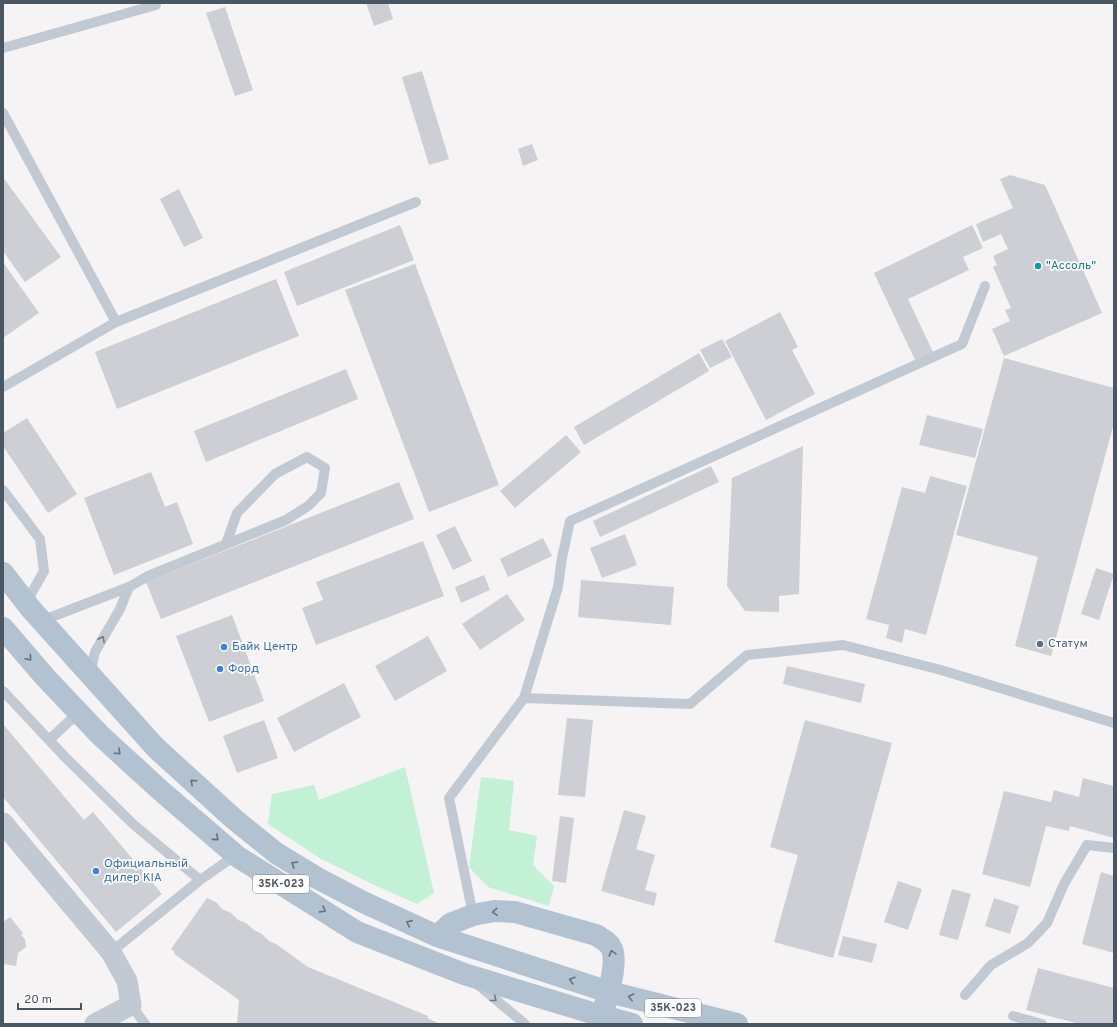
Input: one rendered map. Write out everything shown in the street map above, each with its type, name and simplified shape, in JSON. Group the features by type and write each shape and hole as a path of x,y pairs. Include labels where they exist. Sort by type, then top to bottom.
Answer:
{"main road":[{"name":"35К-023","path":"3,572 41,621 89,676 156,748 234,819 276,853 317,878 363,902 437,936 609,992 736,1024"},
{"name":"35К-023","path":"3,628 45,677 100,735 160,790 236,855 357,932 464,974 632,1024"},
{"path":"437,936 450,924 473,915 494,911 514,912 596,935 606,941 612,949 614,960 609,992 602,1016"}],"street":[{"path":"3,823 111,952 127,981 131,1005 95,1024"}],"lane":[{"path":"3,48 156,5"},
{"path":"3,113 116,322"},
{"path":"3,387 116,322 416,202"},
{"path":"473,915 450,798 524,698 558,587 562,558 570,521 962,344 985,286"},
{"path":"41,621 129,587 148,576 286,520 308,506 321,493 326,468 307,457 275,474 236,512 226,544"},
{"path":"3,490 40,539 44,571 26,603"},
{"path":"89,676 94,652 120,609 129,587"},
{"path":"524,698 690,704 746,656 843,645 941,670 1114,723"},
{"path":"3,691 48,740 133,824 200,880"},
{"path":"48,740 78,712"},
{"path":"965,995 991,965 1028,943 1047,923 1064,884 1087,845 1114,848"},
{"path":"111,952 200,880 236,855"},
{"path":"464,974 525,1024"},
{"path":"131,1005 145,1024"},
{"path":"1013,1016 1042,1024"}],"green space":[{"path":"405,767 434,893 417,904 321,859 268,824 272,794 314,785 319,800"},
{"path":"481,777 514,781 509,830 537,836 533,865 554,886 549,906 488,887 469,867"}],"building":[{"path":"366,3 388,3 393,19 374,26"},
{"path":"225,7 253,90 235,96 206,13"},
{"path":"422,71 449,159 429,165 402,77"},
{"path":"532,144 538,160 523,166 518,149"},
{"name":"\"Ассоль\"","path":"1010,175 1045,185 1102,313 1004,356 992,329 1010,321 1005,310 1011,308 993,267 997,265 993,256 1008,249 1001,234 983,242 976,224 1013,208 1000,179"},
{"path":"3,177 61,257 25,282 3,251"},
{"path":"179,189 203,238 184,247 160,199"},
{"path":"400,225 414,260 297,306 284,272"},
{"path":"972,225 983,248 963,257 969,270 908,299 933,352 915,360 874,273"},
{"path":"3,262 39,313 3,338"},
{"path":"415,264 499,485 429,512 345,290"},
{"path":"276,279 299,336 117,409 95,352"},
{"path":"780,312 798,347 792,350 815,394 766,420 725,341"},
{"path":"722,339 732,357 710,368 700,350"},
{"path":"699,353 709,371 584,445 574,427"},
{"path":"1004,358 1114,388 1114,423 1051,656 1015,646 1038,557 956,535"},
{"path":"346,369 358,399 206,462 194,431"},
{"path":"927,415 983,429 975,458 919,445"},
{"path":"27,418 77,494 48,513 3,446 3,433"},
{"path":"566,435 581,452 515,508 500,491"},
{"path":"803,446 799,594 779,596 779,612 745,611 727,586 732,478"},
{"path":"711,466 719,482 600,537 593,521"},
{"path":"151,472 165,507 177,502 193,544 114,575 84,498"},
{"path":"930,476 967,486 926,635 905,629 902,643 886,638 889,625 866,619 902,487 925,493"},
{"path":"399,482 414,519 161,619 146,582"},
{"path":"455,526 472,561 453,570 436,535"},
{"path":"625,534 637,565 602,578 590,548"},
{"path":"543,538 552,556 508,577 500,559"},
{"path":"423,541 444,596 316,645 302,608 323,600 316,582"},
{"path":"1096,568 1114,574 1099,620 1081,614"},
{"path":"484,575 490,590 461,603 455,587"},
{"path":"581,580 674,587 671,625 578,617"},
{"path":"507,594 525,620 480,650 462,624"},
{"name":"Форд","path":"232,615 264,701 209,722 176,636"},
{"path":"428,636 447,671 395,701 375,666"},
{"path":"787,666 865,684 861,703 783,684"},
{"path":"344,683 361,717 294,752 277,718"},
{"path":"567,718 593,720 585,797 558,795"},
{"path":"264,720 278,758 237,773 223,736"},
{"path":"805,720 892,743 833,958 774,942 798,855 770,847"},
{"path":"3,724 84,820 93,812 162,894 116,932 3,797"},
{"path":"1083,778 1114,786 1114,838 1070,826 1069,831 1046,826 1030,887 982,874 1004,791 1051,802 1054,790 1079,797"},
{"path":"624,810 646,816 636,849 655,855 645,890 657,893 654,906 601,891"},
{"path":"560,816 574,818 566,883 552,881"},
{"path":"1101,872 1114,876 1114,953 1082,944"},
{"path":"898,881 922,889 908,930 884,922"},
{"path":"952,889 971,894 958,940 939,935"},
{"path":"207,898 216,902 222,909 231,913 238,920 246,923 269,941 276,944 308,967 428,1016 427,1018 438,1024 237,1024 239,1000 174,954 175,952 171,949"},
{"path":"994,898 1019,906 1010,934 985,926"},
{"path":"10,917 23,933 21,935 25,939 26,947 18,953 16,966 3,964 3,922"},
{"path":"843,936 877,944 872,963 838,955"},
{"path":"1038,968 1114,988 1114,1024 1080,1024 1026,1010"}],"place":[{"name":"\"Ассоль\"","path":"1038,266"},
{"name":"Статум","path":"1040,644"},
{"name":"Байк Центр","path":"224,647"},
{"name":"Форд","path":"220,669"},
{"name":"Официальный дилер KIA","path":"96,871"}]}
